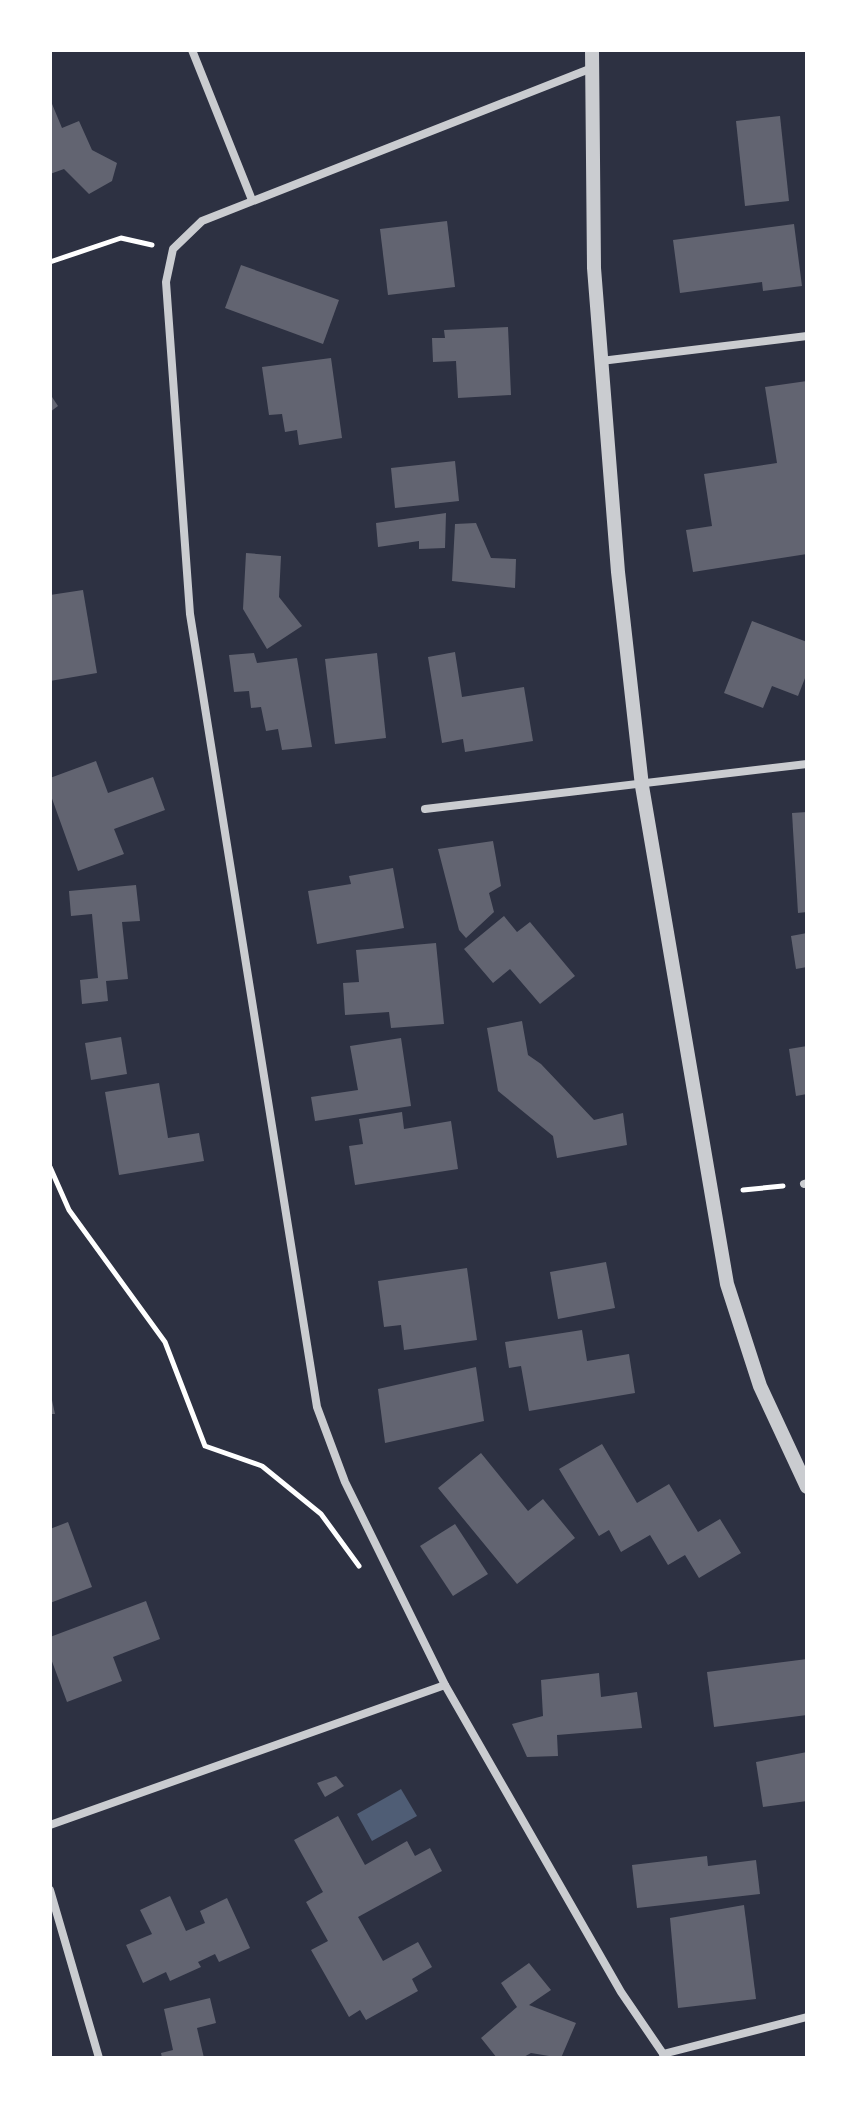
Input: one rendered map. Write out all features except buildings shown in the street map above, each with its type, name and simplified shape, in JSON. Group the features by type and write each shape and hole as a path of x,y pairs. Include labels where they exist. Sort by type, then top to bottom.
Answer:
{"street":[{"path":"192,50 252,200"},
{"path":"592,50 594,268 618,572 642,786 727,1284 760,1386 807,1487"},
{"path":"592,68 202,221 173,249 166,282 168,332 190,614 317,1407 345,1482 445,1685 621,1992 665,2056 807,2017"},
{"path":"601,361 807,336"},
{"path":"425,809 642,786 807,764"},
{"path":"50,1825 445,1685"},
{"path":"50,1890 99,2058"}],"path":[{"path":"50,262 121,238 173,249"},
{"path":"50,1167 69,1210 165,1342 205,1446 262,1466 321,1514 365,1575"},
{"path":"743,1190 806,1184"}],"water":[{"path":"401,1789 417,1816 372,1841 357,1814"}]}
